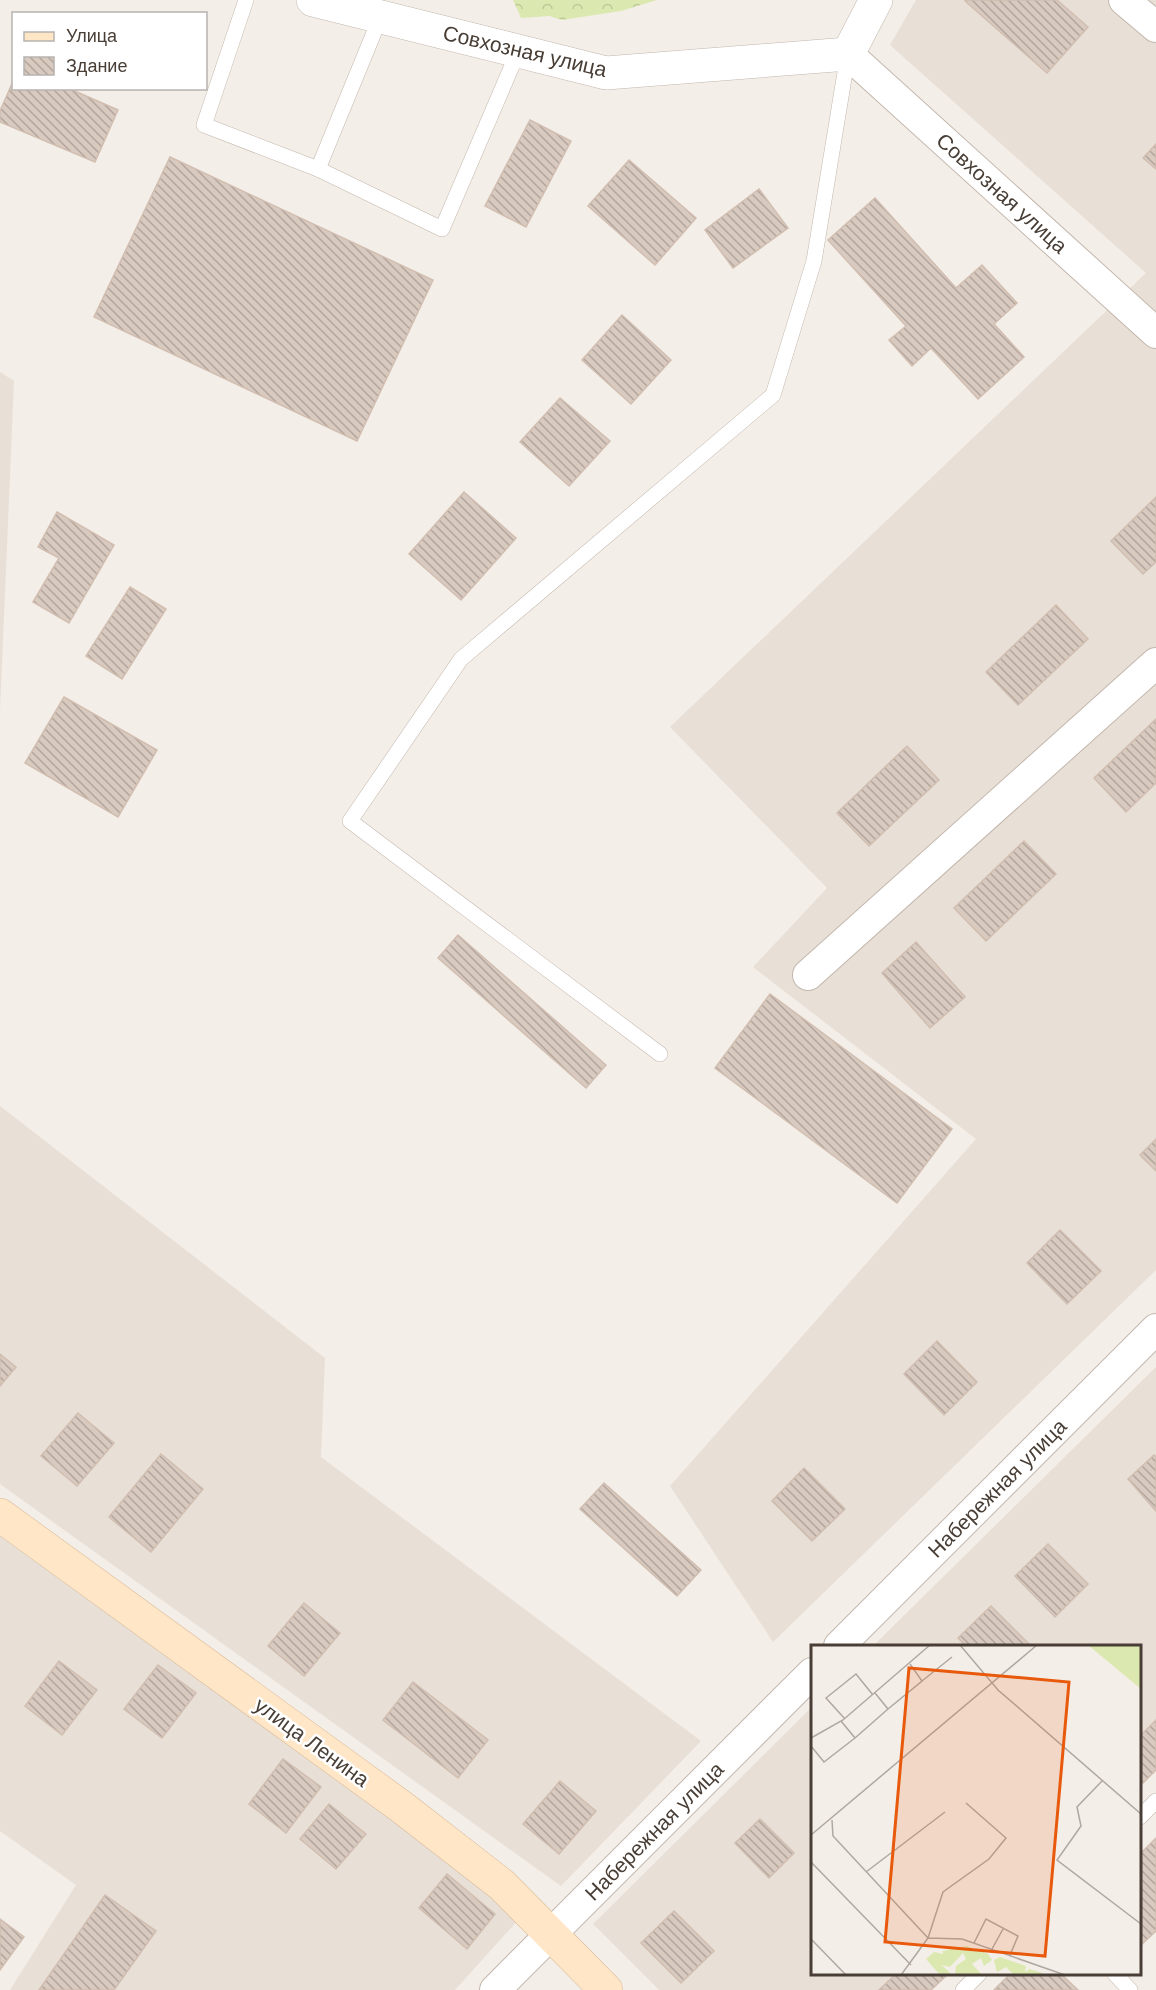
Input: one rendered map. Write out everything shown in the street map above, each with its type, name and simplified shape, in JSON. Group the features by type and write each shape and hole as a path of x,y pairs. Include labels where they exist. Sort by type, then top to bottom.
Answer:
{"main road":[{"name":"улица Ленина","path":"0,1515 403,1808 502,1885 606,1990"}],"street":[{"name":"Совхозная улица","path":"313,0 606,73 848,54 1156,333"},
{"path":"848,54 876,0"},
{"path":"1124,0 1156,27"},
{"path":"808,975 1156,663"},
{"name":"Набережная улица","path":"841,1645 1156,1329"},
{"name":"Набережная улица","path":"495,1990 811,1675"}],"lane":[{"path":"246,0 204,125 318,169 442,229 519,52"},
{"path":"318,169 380,18"},
{"path":"660,1054 350,821 461,659 773,395 814,261 848,54"},
{"path":"1141,1816 1156,1801"},
{"path":"963,1990 978,1975"},
{"path":"1116,1975 1130,1990"}],"shaded area":[{"path":"916,0 1156,0 1156,1270 773,1642 670,1486 976,1139 753,967 827,888 670,727 1146,273 890,45"},
{"path":"0,372 14,381 0,711"},
{"path":"0,1106 325,1358 321,1457 701,1741 561,1886 0,1484"},
{"path":"1156,1367 1156,1720 1141,1735 1141,1645 874,1645"},
{"path":"0,1534 398,1818 519,1919 455,1990 10,1990 76,1885 0,1831"},
{"path":"811,1708 811,1975 895,1975 879,1990 659,1990 593,1924"}],"green space":[{"path":"513,0 657,0 621,11 562,20 549,16 521,18"}],"building":[{"path":"1057,0 1088,27 1047,73 965,1"},
{"path":"12,84 12,90 73,90 118,110 95,162 0,122 0,111"},
{"path":"530,120 571,141 526,227 485,206"},
{"path":"1156,144 1156,169 1143,158"},
{"path":"170,157 433,280 357,441 94,317"},
{"path":"629,160 696,218 655,265 588,206"},
{"path":"759,189 788,228 733,268 705,230"},
{"path":"875,198 956,288 982,265 1017,303 994,324 1024,357 978,399 931,348 912,366 889,340 906,326 828,240"},
{"path":"622,315 671,360 631,404 582,360"},
{"path":"560,398 610,441 569,486 520,442"},
{"path":"464,492 516,538 461,600 409,554"},
{"path":"1156,497 1156,562 1143,574 1111,541"},
{"path":"57,512 114,545 69,623 33,602 59,558 38,547"},
{"path":"130,587 166,609 122,679 86,656"},
{"path":"1056,605 1088,639 1018,705 986,672"},
{"path":"64,697 157,750 118,817 25,763"},
{"path":"1156,719 1156,783 1126,812 1094,778"},
{"path":"907,746 939,780 869,846 837,813"},
{"path":"1024,841 1056,874 986,941 954,908"},
{"path":"458,935 606,1065 586,1088 438,958"},
{"path":"916,942 965,997 930,1028 882,973"},
{"path":"770,994 952,1129 897,1203 715,1068"},
{"path":"1156,1139 1156,1171 1140,1155"},
{"path":"1060,1230 1101,1271 1067,1304 1027,1263"},
{"path":"937,1341 977,1382 944,1415 904,1374"},
{"path":"0,1354 16,1367 0,1386"},
{"path":"78,1413 114,1443 77,1486 41,1456"},
{"path":"161,1454 203,1489 151,1552 109,1517"},
{"path":"1154,1455 1156,1457 1156,1511 1128,1479"},
{"path":"804,1468 845,1509 812,1541 772,1501"},
{"path":"604,1483 701,1570 677,1596 580,1509"},
{"path":"1048,1544 1088,1584 1055,1617 1015,1576"},
{"path":"304,1603 340,1633 304,1676 268,1646"},
{"path":"991,1606 1030,1645 965,1645 958,1638"},
{"path":"59,1661 97,1690 62,1735 25,1706"},
{"path":"158,1665 196,1693 162,1738 124,1709"},
{"path":"413,1682 488,1740 458,1778 383,1720"},
{"path":"1156,1720 1156,1770 1141,1785 1141,1735"},
{"path":"283,1759 321,1787 286,1833 249,1804"},
{"path":"560,1781 596,1811 559,1854 523,1824"},
{"path":"329,1804 366,1834 336,1869 300,1839"},
{"path":"760,1819 794,1853 769,1878 735,1843"},
{"path":"1156,1838 1156,1931 1141,1945 1141,1853"},
{"path":"447,1874 495,1914 467,1949 419,1908"},
{"path":"105,1895 156,1931 114,1990 39,1990"},
{"path":"674,1911 714,1951 681,1983 641,1943"},
{"path":"0,1919 24,1937 0,1970"},
{"path":"895,1975 947,1975 931,1990 879,1990"},
{"path":"1009,1975 1062,1975 1078,1990 994,1990"}]}
